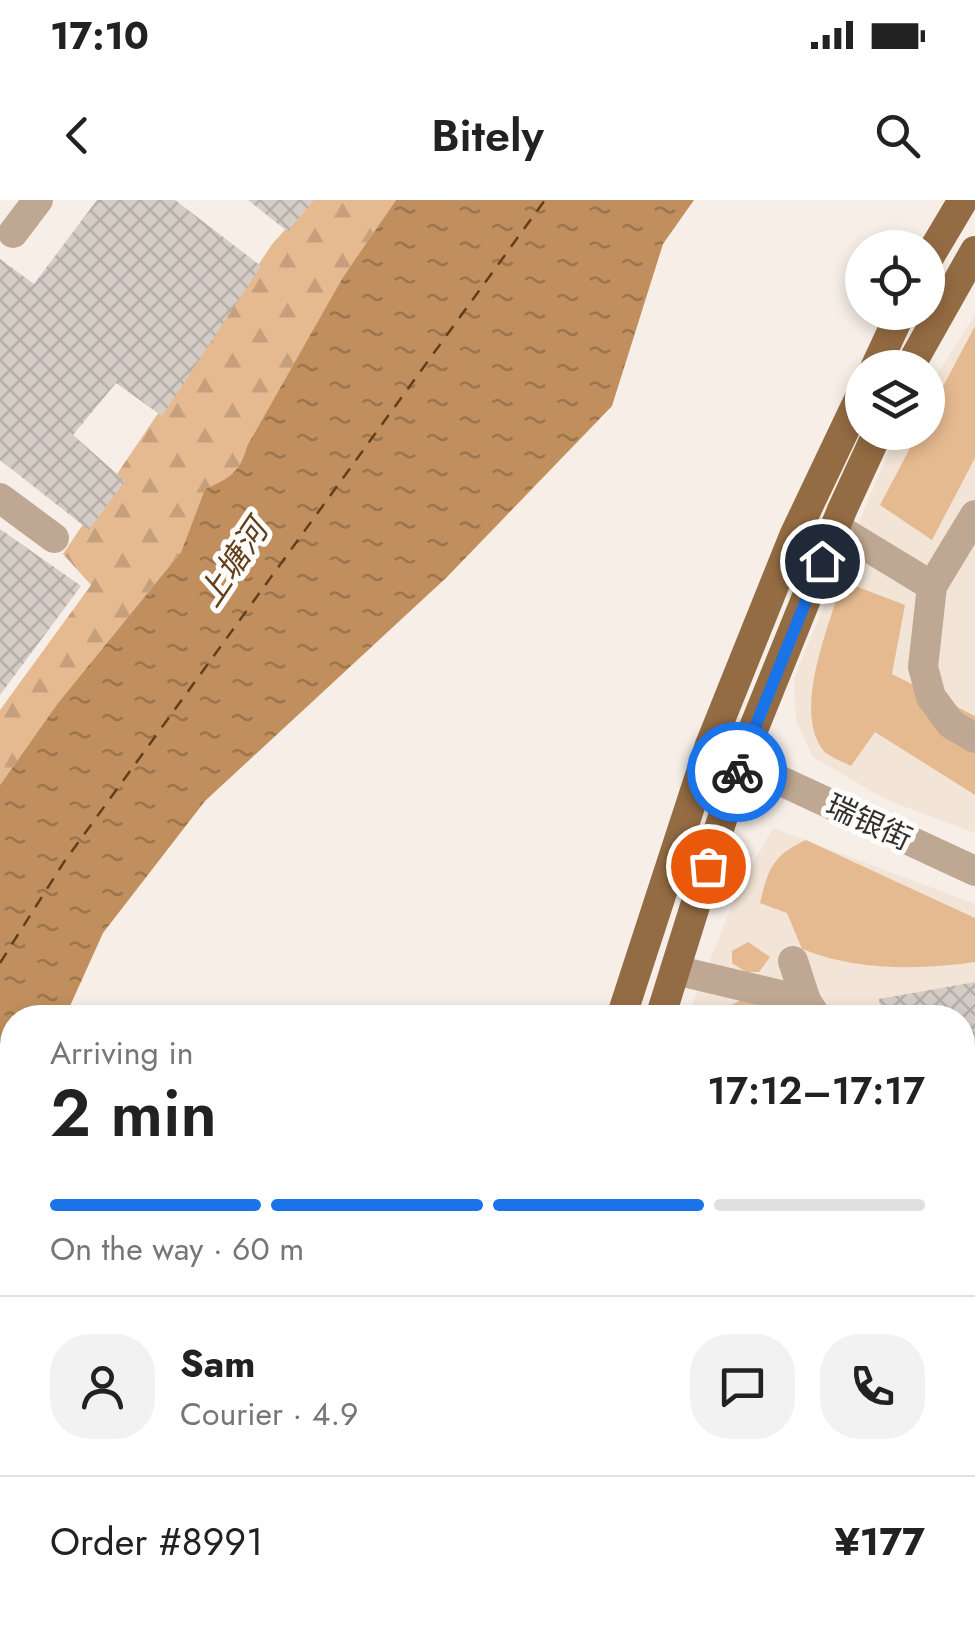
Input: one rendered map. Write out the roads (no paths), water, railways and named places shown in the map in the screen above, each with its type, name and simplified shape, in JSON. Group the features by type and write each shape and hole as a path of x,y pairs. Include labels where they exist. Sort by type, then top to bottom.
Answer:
{"main road":[{"path":"945,231 964,200"},
{"path":"919,350 975,251"},
{"path":"624,1005 710,745 794,536 845,429"},
{"path":"664,1005 740,762 870,450"}],"street":[{"path":"13,233 38,200"},
{"path":"0,498 54,538"},
{"path":"975,514 932,586 922,667 931,697 951,724 975,738"},
{"path":"835,527 932,586"},
{"name":"瑞银街","path":"710,745 975,871"},
{"path":"793,961 810,1005"},
{"path":"674,970 798,1005"}],"water":[{"name":"上塘河","path":"396,200 694,200 663,244 612,406 447,577 205,801 103,933 70,1005 0,1005 0,785 58,703 181,552 205,489 227,477 241,462 343,277"}]}
